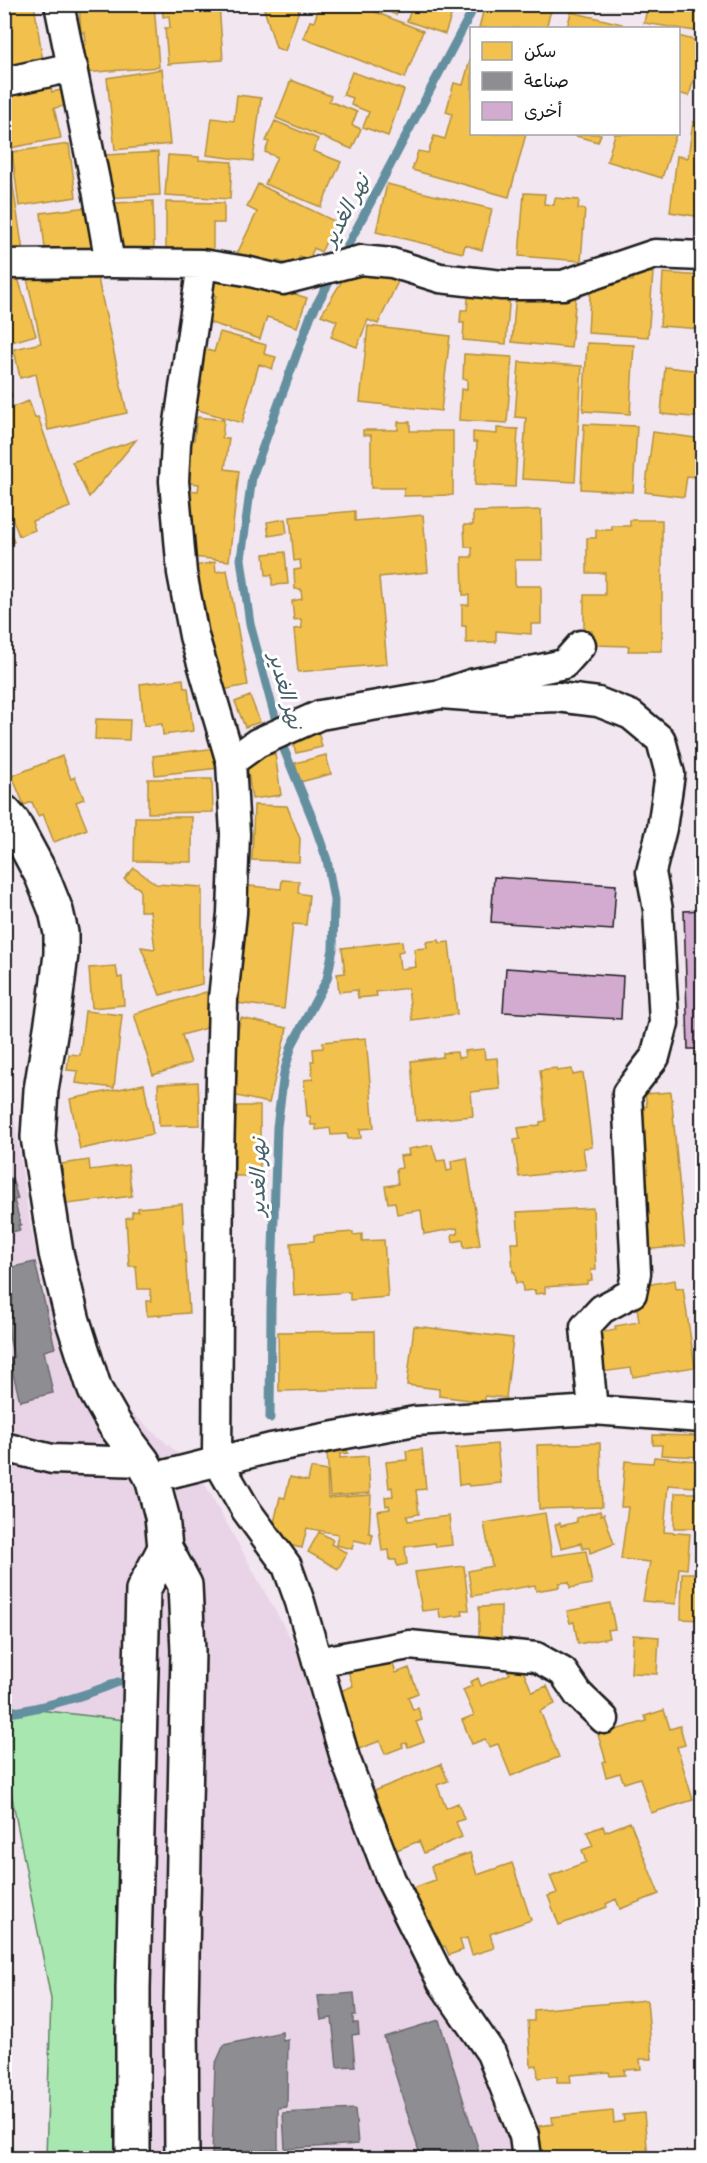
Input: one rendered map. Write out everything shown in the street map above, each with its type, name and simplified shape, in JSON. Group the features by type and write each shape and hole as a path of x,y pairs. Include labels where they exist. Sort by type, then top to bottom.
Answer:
{"street":[{"path":"59,4 110,263"},
{"path":"4,82 73,67"},
{"path":"4,264 202,264 283,280 350,262 392,263 440,278 502,285 563,285 655,254 702,256"},
{"path":"202,264 176,443 174,481 182,573 194,636 231,762 235,834 232,914 223,999 218,1169 217,1460 246,1510 287,1566 345,1758 391,1880 442,1982 491,2053 524,2136 527,2158"},
{"path":"231,762 257,743 320,715 441,694 471,684 564,664 581,645"},
{"path":"441,694 507,699 558,697 598,702 631,715 661,740 670,774 662,828 651,872 658,921 664,1023 655,1057 627,1093 636,1272 632,1293 602,1309 585,1327 593,1410"},
{"path":"4,812 13,822 42,876 56,911 61,933 61,954 41,1090 38,1137 56,1253 73,1321 95,1390 115,1425 148,1470 162,1516 165,1548 185,1585 188,1617 181,2008 182,2158"},
{"path":"4,1447 52,1459 148,1470 217,1460 415,1421 593,1410 702,1418"},
{"path":"133,2158 133,1988 143,1590 165,1548"},
{"path":"317,1662 409,1645 536,1657 563,1672 578,1694 604,1719"}],"shaded area":[{"path":"4,1046 28,1212 44,1294 125,1407 197,1470 320,1691 378,1867 485,2026 513,2158 116,2158 133,1721 5,1706"}],"green space":[{"path":"4,1706 133,1721 116,2158 46,2158 51,1999 5,1761"}],"building: سكن":[{"path":"4,4 34,4 44,68 4,74"},
{"path":"79,4 154,4 159,67 84,73 81,45 86,44 85,32 81,33"},
{"path":"162,4 219,4 223,60 168,64 165,28 170,28 169,16 163,17"},
{"path":"265,4 301,4 285,51 276,48 264,9"},
{"path":"315,4 355,4 423,31 405,78 303,38 310,21 314,22 318,10 314,8"},
{"path":"370,4 400,4 396,15"},
{"path":"413,4 455,4 445,34 407,21"},
{"path":"485,4 542,4 552,7 546,27 479,27"},
{"path":"648,4 702,4 702,32 644,23"},
{"path":"571,12 622,24 621,27 567,27"},
{"path":"680,36 702,42 702,50 689,96 680,94"},
{"path":"470,60 470,135 526,135 509,197 412,170 418,151 428,153 434,136 445,139 452,114 446,112 454,83 463,85"},
{"path":"162,69 170,144 115,150 107,78"},
{"path":"352,72 404,90 388,136 363,127 369,112 351,105 353,98 343,95"},
{"path":"49,77 52,92 62,90 65,106 54,108 61,138 5,149 4,86"},
{"path":"291,80 331,96 329,101 357,112 352,125 361,129 352,149 276,118"},
{"path":"237,95 261,98 253,161 207,155 212,118 234,121"},
{"path":"275,121 318,139 313,151 341,162 321,207 265,184 277,157 265,152 269,142 266,141"},
{"path":"693,122 702,124 702,217 670,212 677,156 688,158"},
{"path":"573,135 601,135 598,142"},
{"path":"615,135 676,135 662,178 607,161"},
{"path":"69,144 76,197 19,206 12,152"},
{"path":"158,152 160,195 104,198 106,155"},
{"path":"8,153 24,258 4,261 4,154"},
{"path":"168,155 232,162 230,199 165,195"},
{"path":"258,184 336,222 321,252 314,248 309,260 300,256 294,268 277,260 272,271 237,254 257,212 247,207"},
{"path":"387,184 492,209 482,250 465,245 463,253 376,232"},
{"path":"524,193 545,194 544,204 554,205 555,198 579,200 578,209 585,209 581,261 519,256"},
{"path":"153,201 154,253 122,254 117,246 115,203"},
{"path":"166,202 224,203 224,223 213,223 213,255 166,255"},
{"path":"95,206 100,251 46,258 41,213"},
{"path":"351,266 401,275 378,324 368,320 357,347 331,337 337,321 321,315"},
{"path":"44,269 47,281 96,270 127,413 48,430 36,374 20,378 14,349 41,343 26,273"},
{"path":"215,269 307,298 297,327 267,317 260,339 208,322 216,296 208,293"},
{"path":"16,272 36,335 5,344 4,276"},
{"path":"633,272 653,273 648,337 588,333 591,278 633,281"},
{"path":"663,273 702,276 702,329 660,326"},
{"path":"469,289 510,292 506,344 463,340 464,323 460,323 461,310 467,310"},
{"path":"516,293 576,295 571,348 512,342"},
{"path":"368,326 450,336 441,411 360,402"},
{"path":"220,332 266,345 264,354 276,357 272,369 259,364 242,423 195,409 202,382 195,380 204,349 214,352"},
{"path":"587,343 634,345 630,414 583,411"},
{"path":"464,354 512,357 507,423 459,420 461,389 467,390 467,379 463,379"},
{"path":"519,362 582,366 575,482 522,479 526,418 515,417"},
{"path":"665,367 702,371 702,418 661,414"},
{"path":"4,370 12,397 4,399"},
{"path":"29,401 35,418 38,417 70,507 32,521 35,530 19,536 4,496 4,410"},
{"path":"197,417 224,420 222,438 229,438 225,469 239,471 229,561 184,556 190,502 182,501 184,490 198,491 199,484 181,482 186,440 194,441"},
{"path":"398,422 410,422 410,431 453,431 453,495 404,496 404,488 371,488 371,435 363,435 363,430 398,430"},
{"path":"584,424 637,426 633,492 581,489"},
{"path":"497,428 518,429 515,487 475,485 477,442 473,442 473,432 497,434"},
{"path":"653,432 702,439 702,478 687,476 684,497 645,492"},
{"path":"136,440 89,497 72,462"},
{"path":"541,510 542,560 515,560 515,586 541,586 541,624 531,624 531,634 496,631 496,642 466,643 466,626 462,626 462,605 469,605 469,595 463,595 462,557 472,557 472,547 465,547 464,525 473,525 473,512"},
{"path":"355,511 355,521 423,515 428,572 379,577 387,664 298,672 294,629 302,628 301,619 294,620 292,601 302,599 301,589 295,589 294,570 301,569 300,560 294,561 290,517"},
{"path":"4,517 14,542 4,544"},
{"path":"285,519 287,533 269,536 267,522"},
{"path":"630,520 662,520 662,651 628,651 629,646 592,645 592,631 584,631 584,595 605,595 605,573 587,573 587,538 596,538 596,530 612,530 612,526 630,526"},
{"path":"285,552 288,584 272,585 272,575 266,575 264,554"},
{"path":"215,562 216,572 227,570 248,685 217,691 195,566"},
{"path":"183,679 184,688 188,688 193,731 163,735 162,724 144,726 140,684"},
{"path":"250,696 260,722 245,727 235,702"},
{"path":"96,719 130,720 129,740 95,739"},
{"path":"318,731 322,747 296,753 291,737"},
{"path":"216,748 219,768 155,775 153,756"},
{"path":"275,754 281,795 252,799 246,758"},
{"path":"326,755 331,774 300,782 295,763"},
{"path":"62,756 71,779 75,777 84,799 76,802 87,829 54,842 43,814 38,816 32,802 24,805 12,776"},
{"path":"148,779 212,779 213,812 148,813"},
{"path":"254,805 287,806 300,839 299,862 252,860"},
{"path":"135,817 192,817 192,862 134,861"},
{"path":"134,868 156,884 202,887 202,984 160,995 141,947 155,949 150,911 140,911 140,889 124,879"},
{"path":"282,880 299,881 298,893 309,895 306,925 293,924 284,1009 229,1002 239,885 281,889"},
{"path":"439,940 440,943 449,942 457,1014 412,1020 408,988 376,992 377,996 358,998 357,990 339,992 337,974 345,973 342,948 402,941 403,951 398,952 400,969 416,967 414,949 427,948 426,942"},
{"path":"116,966 118,978 122,977 124,1005 92,1008 89,968"},
{"path":"206,992 216,1025 182,1035 191,1063 153,1075 134,1014"},
{"path":"85,1011 122,1015 114,1088 76,1083 78,1071 67,1070 69,1054 80,1055"},
{"path":"241,1018 287,1028 269,1103 223,1093"},
{"path":"366,1038 374,1128 360,1129 361,1138 348,1139 347,1134 331,1135 330,1128 316,1130 316,1125 311,1125 310,1116 307,1116 304,1080 313,1079 311,1061 314,1061 313,1049 323,1048 323,1042"},
{"path":"484,1049 485,1059 497,1058 500,1089 471,1092 473,1116 416,1121 411,1061 443,1057 443,1053 457,1052 458,1058 465,1057 464,1051"},
{"path":"557,1068 557,1071 572,1069 573,1075 583,1073 592,1147 583,1148 586,1169 519,1177 514,1140 520,1139 518,1128 540,1125 540,1122 546,1121 540,1070"},
{"path":"198,1082 200,1125 159,1126 158,1084"},
{"path":"144,1084 153,1134 80,1149 70,1099"},
{"path":"671,1092 685,1246 642,1250 640,1107 647,1106 645,1094"},
{"path":"232,1106 260,1106 260,1176 232,1176"},
{"path":"432,1145 437,1161 445,1160 447,1171 452,1170 451,1161 467,1158 480,1245 464,1248 463,1240 453,1242 452,1234 458,1234 457,1228 424,1234 421,1210 397,1214 395,1202 388,1203 385,1186 398,1184 396,1169 402,1168 400,1156 409,1155 408,1149"},
{"path":"89,1160 90,1170 128,1165 132,1196 67,1204 62,1164"},
{"path":"182,1204 189,1313 147,1316 146,1301 151,1301 150,1289 138,1289 136,1266 129,1266 126,1218 132,1217 132,1212 138,1211 138,1208"},
{"path":"593,1208 596,1270 591,1270 592,1280 587,1281 587,1284 545,1287 545,1293 535,1294 535,1290 523,1291 522,1283 516,1283 515,1272 513,1272 511,1243 519,1243 517,1212"},
{"path":"353,1232 353,1235 362,1234 362,1241 384,1240 388,1297 350,1300 350,1292 294,1296 291,1243 314,1241 314,1235"},
{"path":"675,1280 676,1289 683,1288 695,1367 633,1377 631,1368 601,1372 590,1334 616,1330 615,1326 639,1322 636,1300 640,1286"},
{"path":"414,1326 513,1338 506,1398 485,1396 485,1402 439,1396 439,1389 407,1385"},
{"path":"374,1331 375,1389 279,1391 278,1332"},
{"path":"653,1435 702,1436 702,1457 661,1455 662,1445 653,1445"},
{"path":"600,1443 602,1507 539,1509 537,1445"},
{"path":"497,1444 501,1483 459,1485 456,1448"},
{"path":"422,1449 426,1489 416,1490 419,1514 407,1516 408,1521 449,1516 452,1545 436,1547 435,1543 405,1547 407,1564 397,1566 396,1560 390,1560 389,1550 382,1551 377,1511 390,1509 389,1505 386,1506 385,1497 393,1496 392,1487 389,1488 386,1462 407,1460 406,1451"},
{"path":"347,1450 348,1453 340,1454 340,1458 368,1456 370,1493 330,1496 327,1452"},
{"path":"654,1457 696,1461 694,1487 668,1485 664,1532 690,1534 687,1569 679,1568 676,1604 643,1601 650,1562 621,1559 628,1507 621,1507 625,1461 653,1463"},
{"path":"311,1468 327,1471 328,1498 371,1495 369,1533 373,1534 371,1544 354,1540 352,1549 336,1545 338,1534 307,1528 302,1548 276,1542 280,1528 273,1527 280,1497 285,1498 290,1477 308,1481"},
{"path":"675,1493 702,1493 702,1620 681,1619 682,1573 695,1573 696,1528 674,1528"},
{"path":"600,1511 601,1515 604,1514 614,1544 590,1553 589,1547 583,1549 581,1543 561,1548 555,1525 560,1523 561,1526 577,1522 576,1518"},
{"path":"545,1513 552,1556 586,1551 592,1584 570,1588 569,1582 559,1583 559,1587 536,1591 535,1585 472,1596 468,1571 492,1566 484,1523"},
{"path":"319,1532 333,1540 331,1544 347,1553 338,1569 308,1552"},
{"path":"464,1566 469,1610 462,1610 463,1615 440,1618 439,1609 422,1611 415,1572"},
{"path":"610,1603 615,1629 607,1630 609,1638 578,1644 574,1622 570,1623 567,1611"},
{"path":"501,1606 501,1641 479,1640 479,1607"},
{"path":"633,1635 659,1637 657,1674 631,1673"},
{"path":"389,1653 396,1673 409,1668 418,1693 408,1697 413,1710 418,1708 422,1720 416,1722 424,1741 408,1747 406,1743 402,1744 403,1747 385,1754 380,1741 353,1751 333,1694 353,1686 347,1668"},
{"path":"521,1666 532,1692 547,1686 555,1704 540,1711 559,1757 511,1776 498,1744 489,1747 485,1739 472,1744 462,1720 474,1715 463,1690 472,1686 470,1682 478,1678 481,1686 510,1674 508,1671"},
{"path":"664,1710 670,1729 680,1726 685,1745 677,1747 693,1800 651,1813 640,1778 624,1783 620,1773 606,1777 602,1762 606,1761 598,1735 647,1721 645,1716"},
{"path":"441,1764 448,1781 437,1785 446,1808 458,1803 464,1819 456,1822 462,1837 424,1853 419,1841 394,1851 371,1792"},
{"path":"630,1822 659,1894 620,1909 616,1899 606,1904 607,1907 559,1925 548,1896 557,1893 550,1876 586,1862 582,1850 593,1846 587,1832 603,1826 605,1832"},
{"path":"470,1853 477,1875 512,1863 531,1920 490,1934 494,1948 472,1955 467,1938 460,1940 463,1950 449,1955 445,1946 433,1950 413,1888 435,1880 431,1866"},
{"path":"647,2000 652,2059 640,2059 641,2069 624,2070 625,2075 610,2076 609,2072 570,2075 571,2082 557,2082 557,2076 538,2078 537,2065 531,2066 528,2021 534,2021 534,2010"},
{"path":"613,2111 614,2123 624,2121 623,2115 644,2113 648,2158 542,2158 539,2126 553,2124 552,2117"},
{"path":"702,2134 702,2158 699,2158 697,2135"}],"building: صناعة":[{"path":"12,1178 18,1199 14,1200 21,1225 18,1225 20,1230 4,1234 4,1180"},
{"path":"35,1262 55,1348 44,1351 53,1393 20,1401 9,1358 14,1357 4,1315 4,1269"},
{"path":"354,1993 356,2015 353,2015 353,2023 358,2023 359,2034 352,2035 355,2066 337,2067 332,2018 321,2020 318,1996"},
{"path":"439,2020 481,2158 421,2158 384,2037"},
{"path":"282,2032 283,2041 288,2040 287,2107 278,2108 278,2149 212,2155 215,2065 224,2045"},
{"path":"355,2109 358,2144 285,2149 283,2113"},
{"path":"266,2155 266,2158 208,2158"}],"building: أخرى":[{"path":"494,877 616,885 613,930 491,922"},
{"path":"702,910 702,1049 688,1049 684,911"},
{"path":"506,968 623,976 621,1019 503,1012"}],"waterway":[{"name":"نهر الغدير","path":"340,260 474,4"},
{"name":"نهر الغدير","path":"270,1418 277,1127 284,1073 292,1045 327,979 333,949 334,900 327,860 283,747 250,624 241,559 252,477 311,315 334,273"},
{"name":"نهر الغدير","path":"4,1714 63,1701 118,1682"}]}
